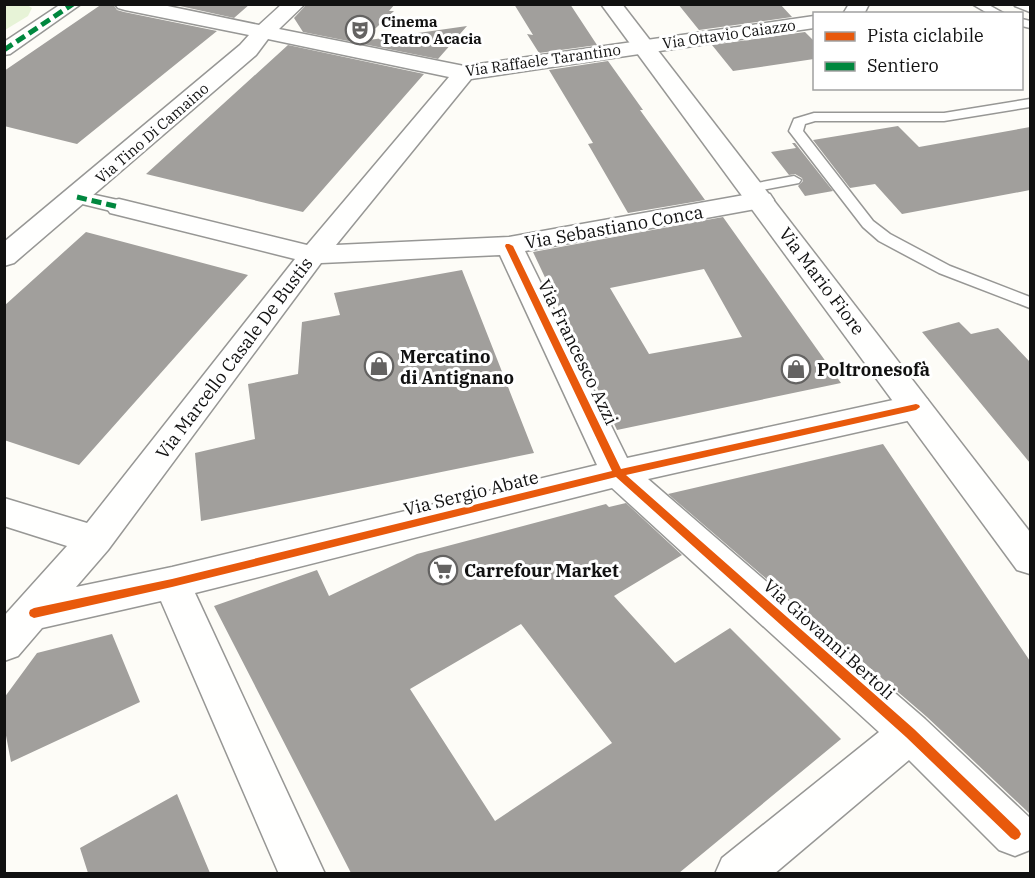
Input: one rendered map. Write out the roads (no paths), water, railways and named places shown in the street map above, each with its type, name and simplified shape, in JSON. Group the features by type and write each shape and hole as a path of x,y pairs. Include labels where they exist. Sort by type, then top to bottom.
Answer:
{"street":[{"path":"4,50 73,4"},
{"name":"Via Raffaele Tarantino","path":"125,4 464,73 643,47"},
{"name":"Via Tino Di Camaino","path":"4,257 248,50 263,32 295,4"},
{"name":"Via Mario Fiore","path":"611,4 757,194 1030,559"},
{"name":"Via Ottavio Caiazzo","path":"643,47 813,22"},
{"name":"Via Marcello Casale De Bustis","path":"4,644 34,613 95,540 313,255 464,73"},
{"name":"Via Sebastiano Conca","path":"77,196 313,255 509,246 757,194"},
{"name":"Via Francesco Azzi","path":"509,246 618,473"},
{"name":"Via Sergio Abate","path":"34,613 172,583 618,473 916,406"},
{"name":"Via Giovanni Bertoli","path":"618,473 910,733 1015,834"},
{"path":"4,512 95,540"},
{"path":"172,583 302,873"},
{"path":"738,873 910,733"}],"lane":[{"path":"977,4 995,12"},
{"path":"1019,4 1030,9"},
{"path":"1030,103 944,117 805,119 796,126 796,132 828,175 868,224 882,236 909,253 1030,303"},
{"path":"757,194 794,180"}],"place":[{"name":"Cinema Teatro Acacia","path":"360,30"},
{"name":"Mercatino di Antignano","path":"379,366"},
{"name":"Poltronesofà","path":"796,369"},
{"name":"Carrefour Market","path":"443,570"}]}
